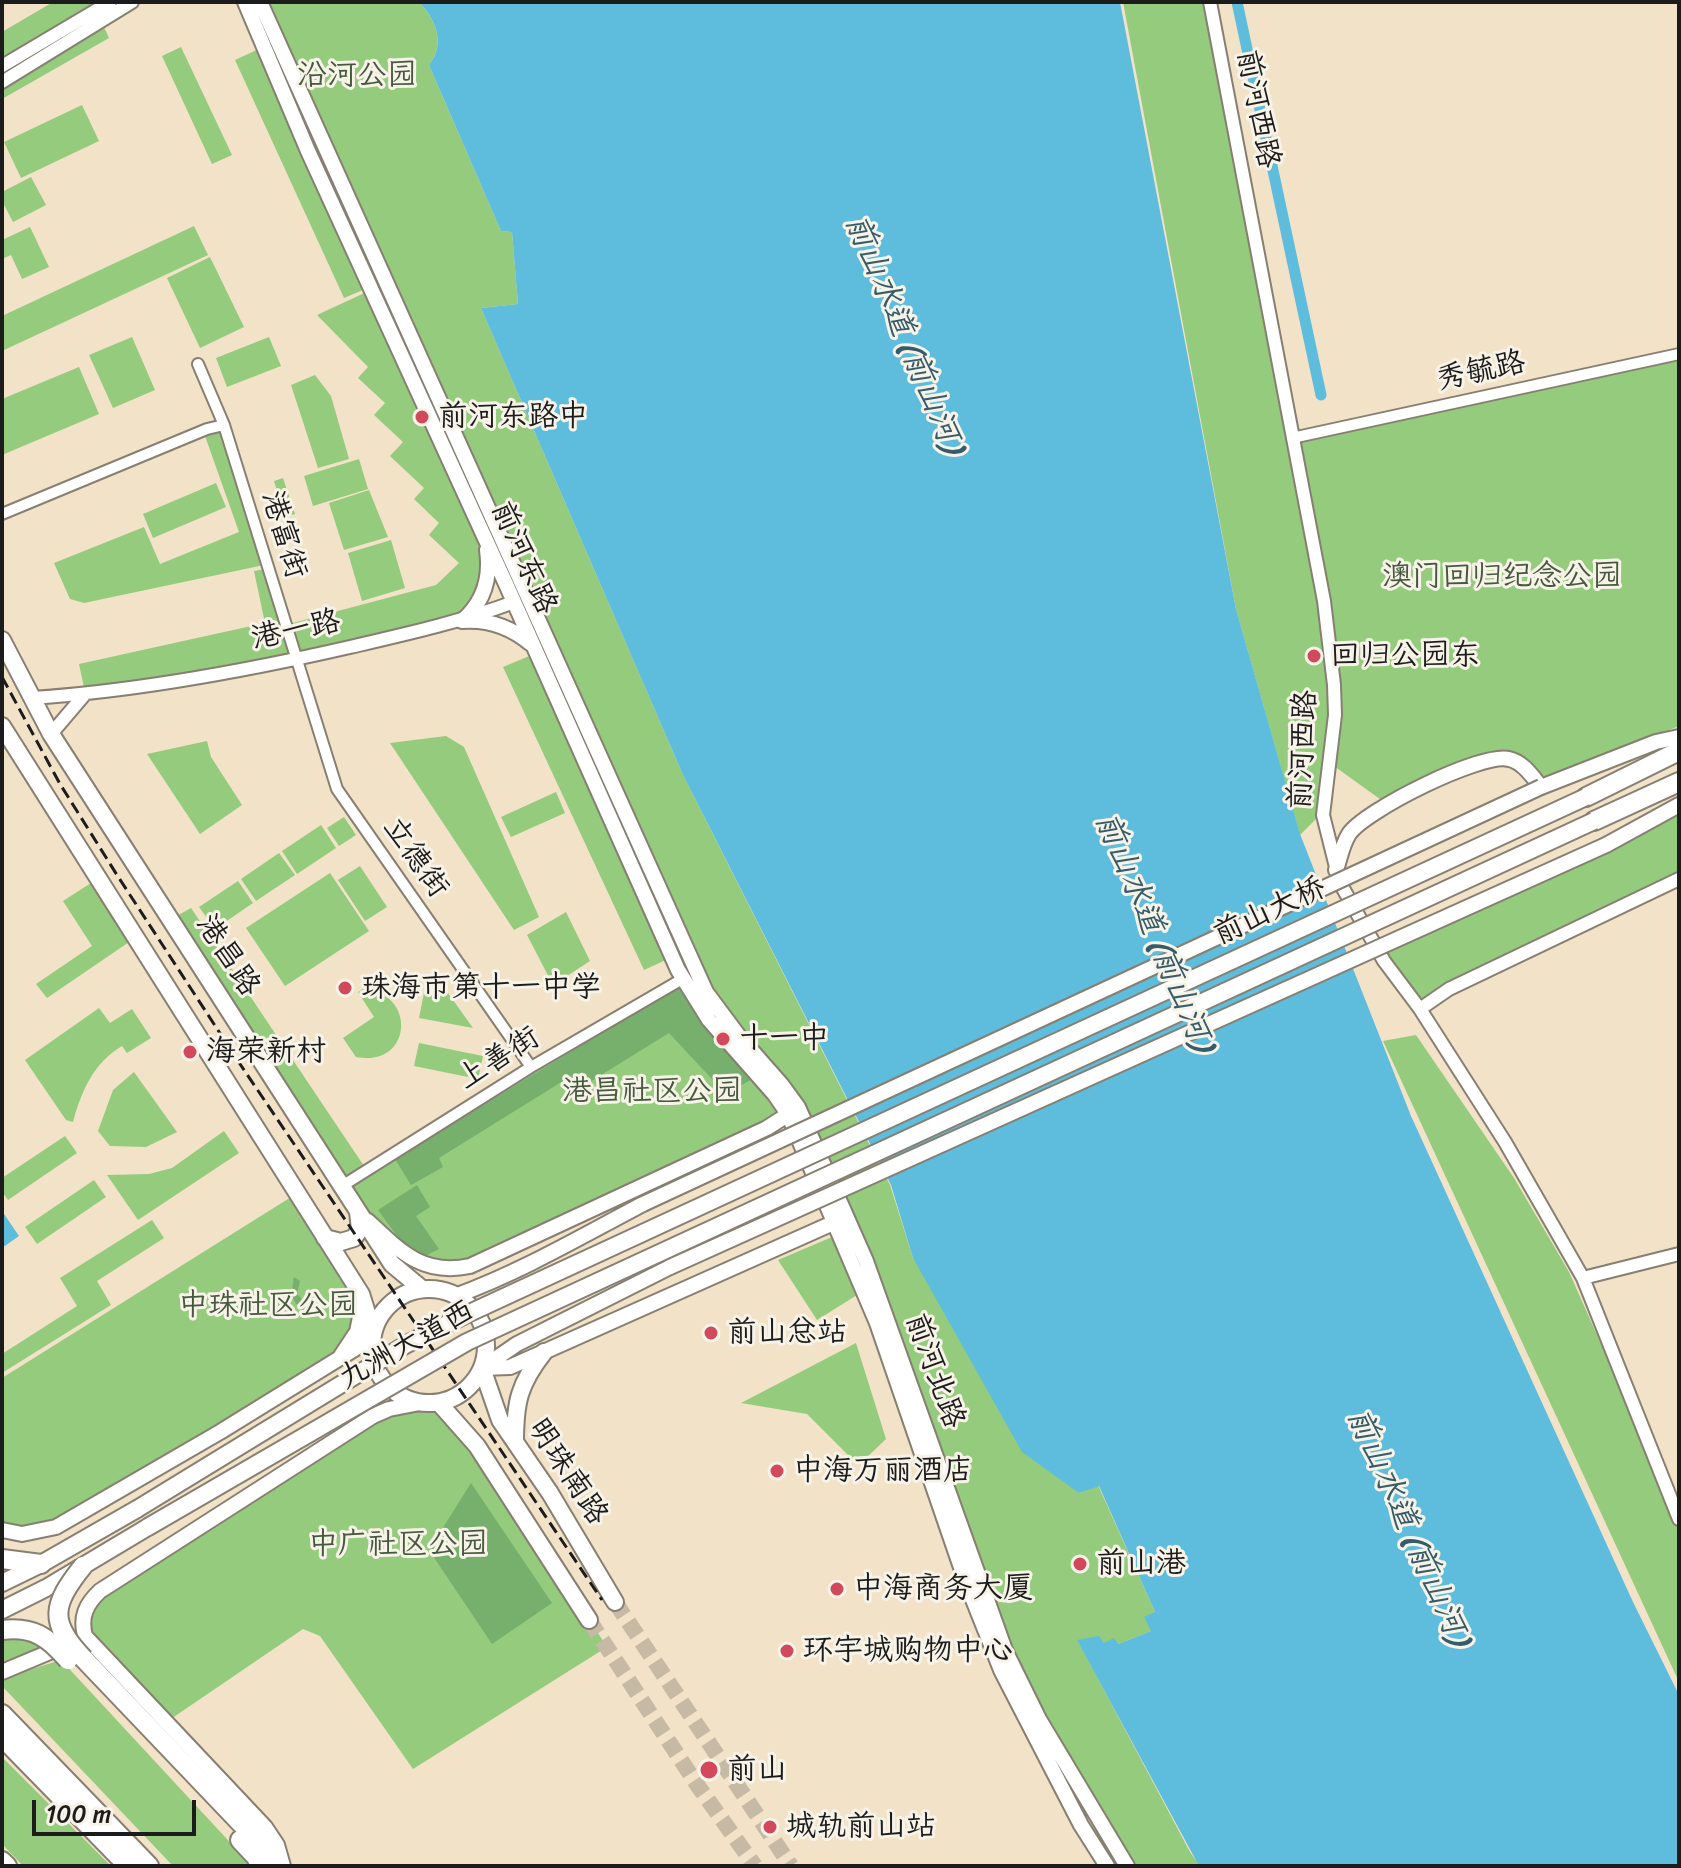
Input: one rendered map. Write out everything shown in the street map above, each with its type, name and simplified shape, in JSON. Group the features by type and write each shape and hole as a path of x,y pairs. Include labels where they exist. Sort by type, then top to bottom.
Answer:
{"highway":[{"path":"1586,797 1679,751"},
{"path":"1594,821 1679,782"},
{"path":"2,1559 41,1564"},
{"path":"83,1566 64,1592 58,1615 63,1635 79,1663 256,1857 260,1866"},
{"path":"2,1630 28,1629 45,1636 79,1663 280,1866"},
{"path":"2,1714 149,1866"},
{"path":"2,1737 128,1866"},
{"path":"2,1861 7,1866"}],"main road":[{"name":"前河东路","path":"245,2 308,151 684,978 709,1020 793,1111"},
{"name":"前河东路","path":"260,2 706,992 738,1035 782,1085 793,1111"},
{"path":"462,621 473,612 487,584 489,565 479,524"},
{"path":"462,621 477,620 509,629 529,642 536,651"},
{"name":"港昌路","path":"2,640 51,734 392,1264 422,1289"},
{"path":"2,728 361,1294 373,1332"},
{"path":"455,1296 499,1278 643,1204 1541,787 1656,742 1679,737"},
{"path":"1336,870 1349,834 1359,824 1396,800 1478,762 1512,759 1520,763 1541,787"},
{"name":"前山大桥","path":"847,1138 1586,797"},
{"path":"482,1368 517,1344 670,1267 1606,845 1679,805"},
{"name":"前山大桥","path":"856,1164 1594,821"},
{"path":"358,1211 397,1248 424,1265 453,1270 470,1266 767,1128 793,1111"},
{"name":"前河北路","path":"793,1111 841,1220 875,1287 1005,1650 1039,1719 1127,1866"},
{"name":"九洲大道西","path":"2,1583 137,1509 407,1344 847,1138"},
{"name":"九洲大道西","path":"2,1610 467,1342 856,1164"},
{"path":"325,1238 341,1242 354,1238 360,1229 358,1211"},
{"path":"482,1368 510,1367 841,1220"},
{"name":"前河北路","path":"841,1220 966,1582 1001,1670 1081,1825 1107,1866"},
{"path":"280,1866 277,1845 265,1827 85,1636 82,1623 88,1602 100,1591 373,1416 389,1409 439,1403 457,1396 472,1384 482,1368 486,1352 485,1335 479,1319 469,1306 439,1290 422,1289 391,1302 380,1315 373,1332 371,1351 381,1378 402,1397 420,1403"},
{"path":"342,1356 358,1332 363,1309 361,1294"},
{"path":"2,1530 22,1534 56,1527 220,1432 342,1356 373,1332"},
{"path":"515,1442 515,1406 522,1384 544,1352"},
{"name":"明珠南路","path":"482,1368 500,1420 550,1493 615,1602"},
{"name":"明珠南路","path":"439,1403 477,1446 589,1620"},
{"path":"2,1672 85,1636"}],"street":[{"path":"2,66 110,2"},
{"path":"2,82 132,2"},
{"name":"前河西路","path":"1210,2 1324,601 1335,715 1323,815 1340,883 1384,961 1420,1009 1505,1142 1583,1278 1679,1519"},
{"name":"秀毓路","path":"1292,438 1679,354"},
{"name":"港富街","path":"198,364 224,425 296,659"},
{"path":"2,514 207,429 224,425"},
{"name":"港一路","path":"31,698 85,694 296,659 462,621 514,602"},
{"name":"立德街","path":"296,659 337,789 531,1067"},
{"path":"51,734 85,694"},
{"path":"1420,1009 1449,989 1679,879"},
{"name":"上善街","path":"342,1186 531,1067 684,978"},
{"path":"1583,1278 1679,1254"}],"green space":[{"path":"53,2 129,2 2,76 2,32"},
{"name":"沿河公园","path":"248,2 419,2 434,24 437,49 429,65 501,231 512,232 518,304 481,308 683,775 890,1185 913,1258 1079,1493 1098,1485 1155,1612 1151,1631 1118,1644 1078,1641 1200,1866 1125,1866 1025,1690 883,1295 787,1114 477,1262 423,1262 360,1208 346,1187 684,978"},
{"path":"1123,2 1206,2 1320,601 1332,715 1320,815 1300,835 1236,609"},
{"path":"102,23 109,38 2,99 2,81"},
{"path":"181,47 232,155 212,164 162,56"},
{"path":"263,47 370,287 344,298 235,60"},
{"path":"82,105 99,141 21,178 4,142"},
{"path":"31,177 46,205 13,222 2,201 2,192"},
{"path":"194,226 208,255 2,351 2,316"},
{"path":"30,227 49,267 22,279 11,255 2,259 2,240"},
{"path":"210,257 244,327 200,348 167,278"},
{"path":"371,290 484,548 484,583 462,618 299,656 289,624 436,585 459,563 429,535 439,523 414,499 424,488 390,456 403,442 374,415 385,403 358,378 368,367 317,315"},
{"path":"132,337 155,390 113,408 89,355"},
{"path":"269,337 281,366 227,387 216,358"},
{"name":"澳门回归纪念公园","path":"1679,358 1679,726 1541,782 1511,756 1384,802 1334,766 1337,716 1295,440"},
{"path":"79,367 99,414 2,455 2,399"},
{"path":"315,375 331,396 349,459 318,468 291,385"},
{"path":"222,430 264,565 84,603 70,599 54,563 144,527 160,564 239,532 205,436"},
{"path":"359,459 368,489 313,506 304,476"},
{"path":"283,478 295,514 285,517 274,481"},
{"path":"216,483 226,507 153,538 143,514"},
{"path":"369,490 388,537 344,550 329,503"},
{"path":"391,540 405,588 362,601 348,553"},
{"path":"265,569 293,657 85,692 79,664 265,623 254,571"},
{"path":"534,654 670,958 644,970 503,667"},
{"path":"446,736 464,747 539,917 514,930 390,743"},
{"path":"207,741 211,757 242,805 200,834 147,754"},
{"path":"556,792 565,813 511,837 501,817"},
{"path":"1679,805 1679,876 1526,944 1419,1008 1383,948"},
{"path":"344,817 356,835 339,846 327,828"},
{"path":"321,825 336,848 297,874 282,851"},
{"path":"279,853 295,875 256,901 241,879"},
{"path":"360,866 387,907 365,921 338,880"},
{"path":"330,873 369,931 285,986 246,928"},
{"path":"94,881 132,940 47,998 36,984 92,946 63,901"},
{"path":"238,881 253,903 215,929 199,907"},
{"path":"191,908 364,1166 343,1180 173,918"},
{"path":"566,912 590,961 553,985 527,935"},
{"path":"682,984 754,1078 726,1094 669,1033 572,1093 563,1081 439,1158 443,1167 411,1185 395,1159"},
{"path":"443,986 473,1028 419,1018 424,993 440,997"},
{"path":"363,989 381,993 393,1002 400,1015 398,1041 389,1051 375,1057 356,1057 343,1038 374,1017 358,992"},
{"path":"99,1008 110,1023 132,1009 151,1038 127,1053 122,1046 104,1060 85,1089 73,1122 66,1120 25,1060"},
{"path":"1416,1035 1514,1178 1569,1272 1679,1519 1679,1682 1383,1041"},
{"path":"419,1043 483,1056 478,1079 414,1066"},
{"path":"134,1072 177,1132 146,1147 110,1146 98,1131 113,1090"},
{"path":"224,1131 239,1153 138,1220 107,1175 149,1174 172,1168"},
{"path":"65,1136 77,1153 8,1200 2,1192 2,1178"},
{"path":"94,1180 106,1197 37,1244 25,1227"},
{"path":"417,1185 430,1207 416,1216 439,1249 423,1257 402,1243 378,1210"},
{"name":"中珠社区公园","path":"296,1194 359,1294 349,1345 56,1526 2,1529 2,1378"},
{"path":"152,1220 164,1238 97,1281 111,1305 2,1373 2,1354 77,1306 60,1278"},
{"path":"832,1237 857,1295 817,1320 778,1260"},
{"path":"294,1277 300,1281 297,1294 304,1301 302,1305 296,1304 293,1298 284,1301 280,1298 292,1290"},
{"path":"856,1343 886,1439 863,1461 853,1460 807,1414 741,1403"},
{"name":"中广社区公园","path":"420,1403 439,1403 477,1446 607,1647 413,1769 320,1636 303,1629 162,1725 83,1642 76,1626 76,1613 94,1588 373,1417"},
{"path":"471,1483 552,1603 492,1644 429,1550"},
{"path":"17,1634 44,1646 2,1662 2,1635"},
{"path":"61,1660 251,1866 173,1866 2,1686 2,1678"},
{"path":"2,1757 111,1866 23,1866 2,1844"}],"water":[{"name":"前山水道 (前山河)","path":"419,2 1120,2 1236,609 1300,834 1411,1116 1633,1602 1679,1695 1679,1866 1199,1866 1077,1640 1099,1636 1104,1643 1114,1638 1118,1644 1151,1631 1144,1617 1155,1612 1099,1486 1079,1493 1022,1452 913,1258 891,1185 683,775 481,308 518,304 512,232 501,231 429,65 437,49 437,32"},
{"path":"2,1211 19,1236 2,1248"}],"waterway":[{"path":"1237,2 1321,395"}],"tunnel":[{"path":"615,1602 791,1866"},
{"path":"589,1620 698,1786 755,1866"}],"railway":[{"path":"2,677 60,784 117,875 240,1064 602,1600"}],"place":[{"name":"前河东路中","path":"422,417"},
{"name":"回归公园东","path":"1314,656"},
{"name":"珠海市第十一中学","path":"345,988"},
{"name":"十一中","path":"723,1039"},
{"name":"海荣新村","path":"190,1052"},
{"name":"前山总站","path":"711,1333"},
{"name":"中海万丽酒店","path":"777,1471"},
{"name":"前山港","path":"1080,1564"},
{"name":"中海商务大厦","path":"837,1589"},
{"name":"环宇城购物中心","path":"787,1651"},
{"name":"前山","path":"709,1770"},
{"name":"城轨前山站","path":"770,1827"}],"park label":[{"name":"港昌社区公园","path":"652,1092"}]}
